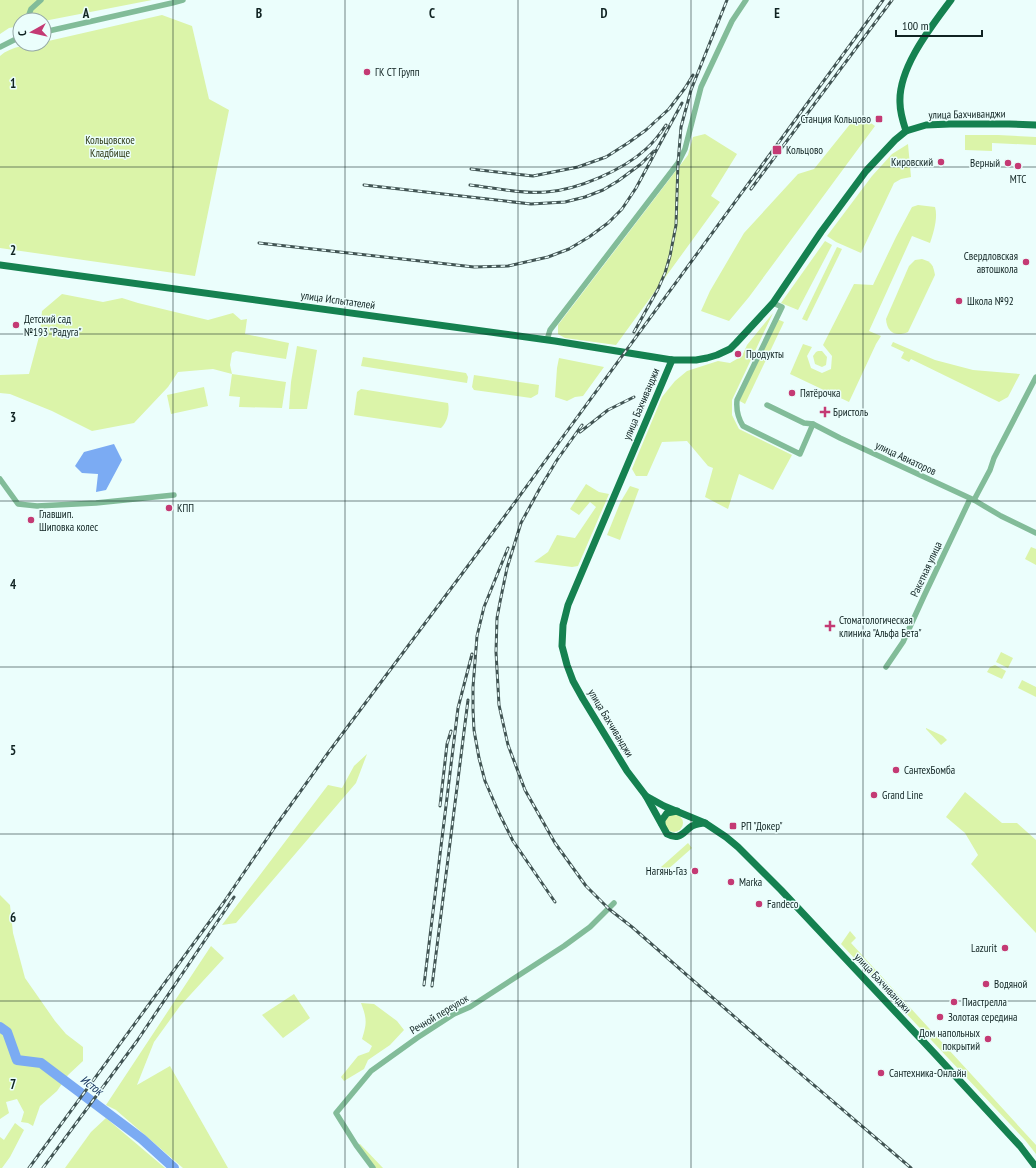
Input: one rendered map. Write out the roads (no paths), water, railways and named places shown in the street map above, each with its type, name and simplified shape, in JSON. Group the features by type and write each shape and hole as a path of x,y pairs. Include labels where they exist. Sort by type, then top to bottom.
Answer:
{"main road":[{"path":"906,130 900,103 902,83 905,74 918,46 951,0"},
{"name":"улица Бахчиванджи","path":"705,823 689,828 683,834 675,837 667,834 646,796 627,771 573,681 562,646 563,625 568,605 672,360 696,360 707,358 730,349 773,303 821,232 866,171 906,130 926,126 950,124 1036,125"},
{"name":"улица Испытателей","path":"0,265 547,340 672,360"},
{"name":"улица Бахчиванджи","path":"646,796 705,823 738,847 781,890 935,1054 1020,1146 1036,1166"},
{"path":"662,824 662,820 667,813 677,811"},
{"path":"686,815 689,828"}],"street":[{"path":"30,12 31,9 41,0"},
{"path":"52,30 183,0"},
{"path":"547,340 550,330 678,163 685,149 701,87 732,21 746,0"},
{"path":"0,47 12,41"},
{"path":"773,303 782,307 737,400 736,407 739,420 743,426 800,454 813,424"},
{"name":"Ракетная улица","path":"886,667 904,642 924,596 1036,377"},
{"name":"улица Авиаторов","path":"767,405 804,424 813,424 972,500 1036,533"},
{"path":"0,479 18,504 37,506 96,503 174,495"},
{"name":"Речной переулок","path":"372,1168 336,1113 372,1071 417,1038 454,1014 470,1008 564,946 590,927 614,903"}],"water":[{"path":"114,444 122,460 106,490 96,492 98,474 82,473 75,466 84,452"}],"waterway":[{"name":"Исток","path":"0,1027 7,1032 17,1060 41,1063 142,1139 174,1168"}],"railway":[{"path":"634,332 658,289 670,256 676,225 681,127 691,90 727,0"},
{"path":"29,1168 224,902 328,753 488,539 883,0"},
{"path":"751,189 892,0"},
{"path":"471,169 533,176 578,167 606,157 646,130 669,109 693,75"},
{"path":"259,243 474,267 508,266 548,257 569,249 589,237 608,223 622,209 636,188 682,103"},
{"path":"470,185 518,191 546,192 586,183 613,171 636,157 657,138 666,125"},
{"path":"364,185 531,204 565,202 585,197 603,190 641,164 654,151"},
{"path":"580,432 608,410 634,397"},
{"path":"582,425 557,460 521,523 507,568 497,618 496,652 499,705 508,745 525,790 555,843 586,886 609,909 632,927 911,1168"},
{"path":"508,548 484,607 477,636 473,687 474,730 485,781 499,813 513,841 555,902"},
{"path":"424,985 458,708 472,654"},
{"path":"432,986 468,700"},
{"path":"440,806 447,744 451,731"},
{"path":"43,1168 137,1041 234,897"}],"place":[{"name":"ГК СТ Групп","path":"367,72"},
{"name":"Станция Кольцово","path":"879,119"},
{"name":"Кольцово","path":"777,150"},
{"name":"Кировский","path":"941,162"},
{"name":"Верный","path":"1008,163"},
{"name":"МТС","path":"1018,166"},
{"name":"Свердловская автошкола","path":"1026,262"},
{"name":"Школа №92","path":"959,301"},
{"name":"Детский сад №193 \"Радуга\"","path":"16,325"},
{"name":"Продукты","path":"738,354"},
{"name":"Пятёрочка","path":"792,393"},
{"name":"Бристоль","path":"825,412"},
{"name":"КПП","path":"169,508"},
{"name":"Главшип. Шиповка колес","path":"31,520"},
{"name":"Стоматологическая клиника \"Альфа Бета\"","path":"830,626"},
{"name":"СантехБомба","path":"896,770"},
{"name":"Grand Line","path":"874,795"},
{"name":"РП \"Докер\"","path":"733,826"},
{"name":"Нагянь-Газ","path":"695,871"},
{"name":"Marka","path":"731,882"},
{"name":"Fandeco","path":"759,904"},
{"name":"Lazurit","path":"1005,948"},
{"name":"Водяной","path":"986,984"},
{"name":"Пиастрелла","path":"954,1002"},
{"name":"Золотая середина","path":"940,1017"},
{"name":"Дом напольных покрытий","path":"988,1039"},
{"name":"Сантехника-Онлайн","path":"881,1073"}],"park label":[{"name":"Кольцовское Кладбище","path":"110,146"}]}
